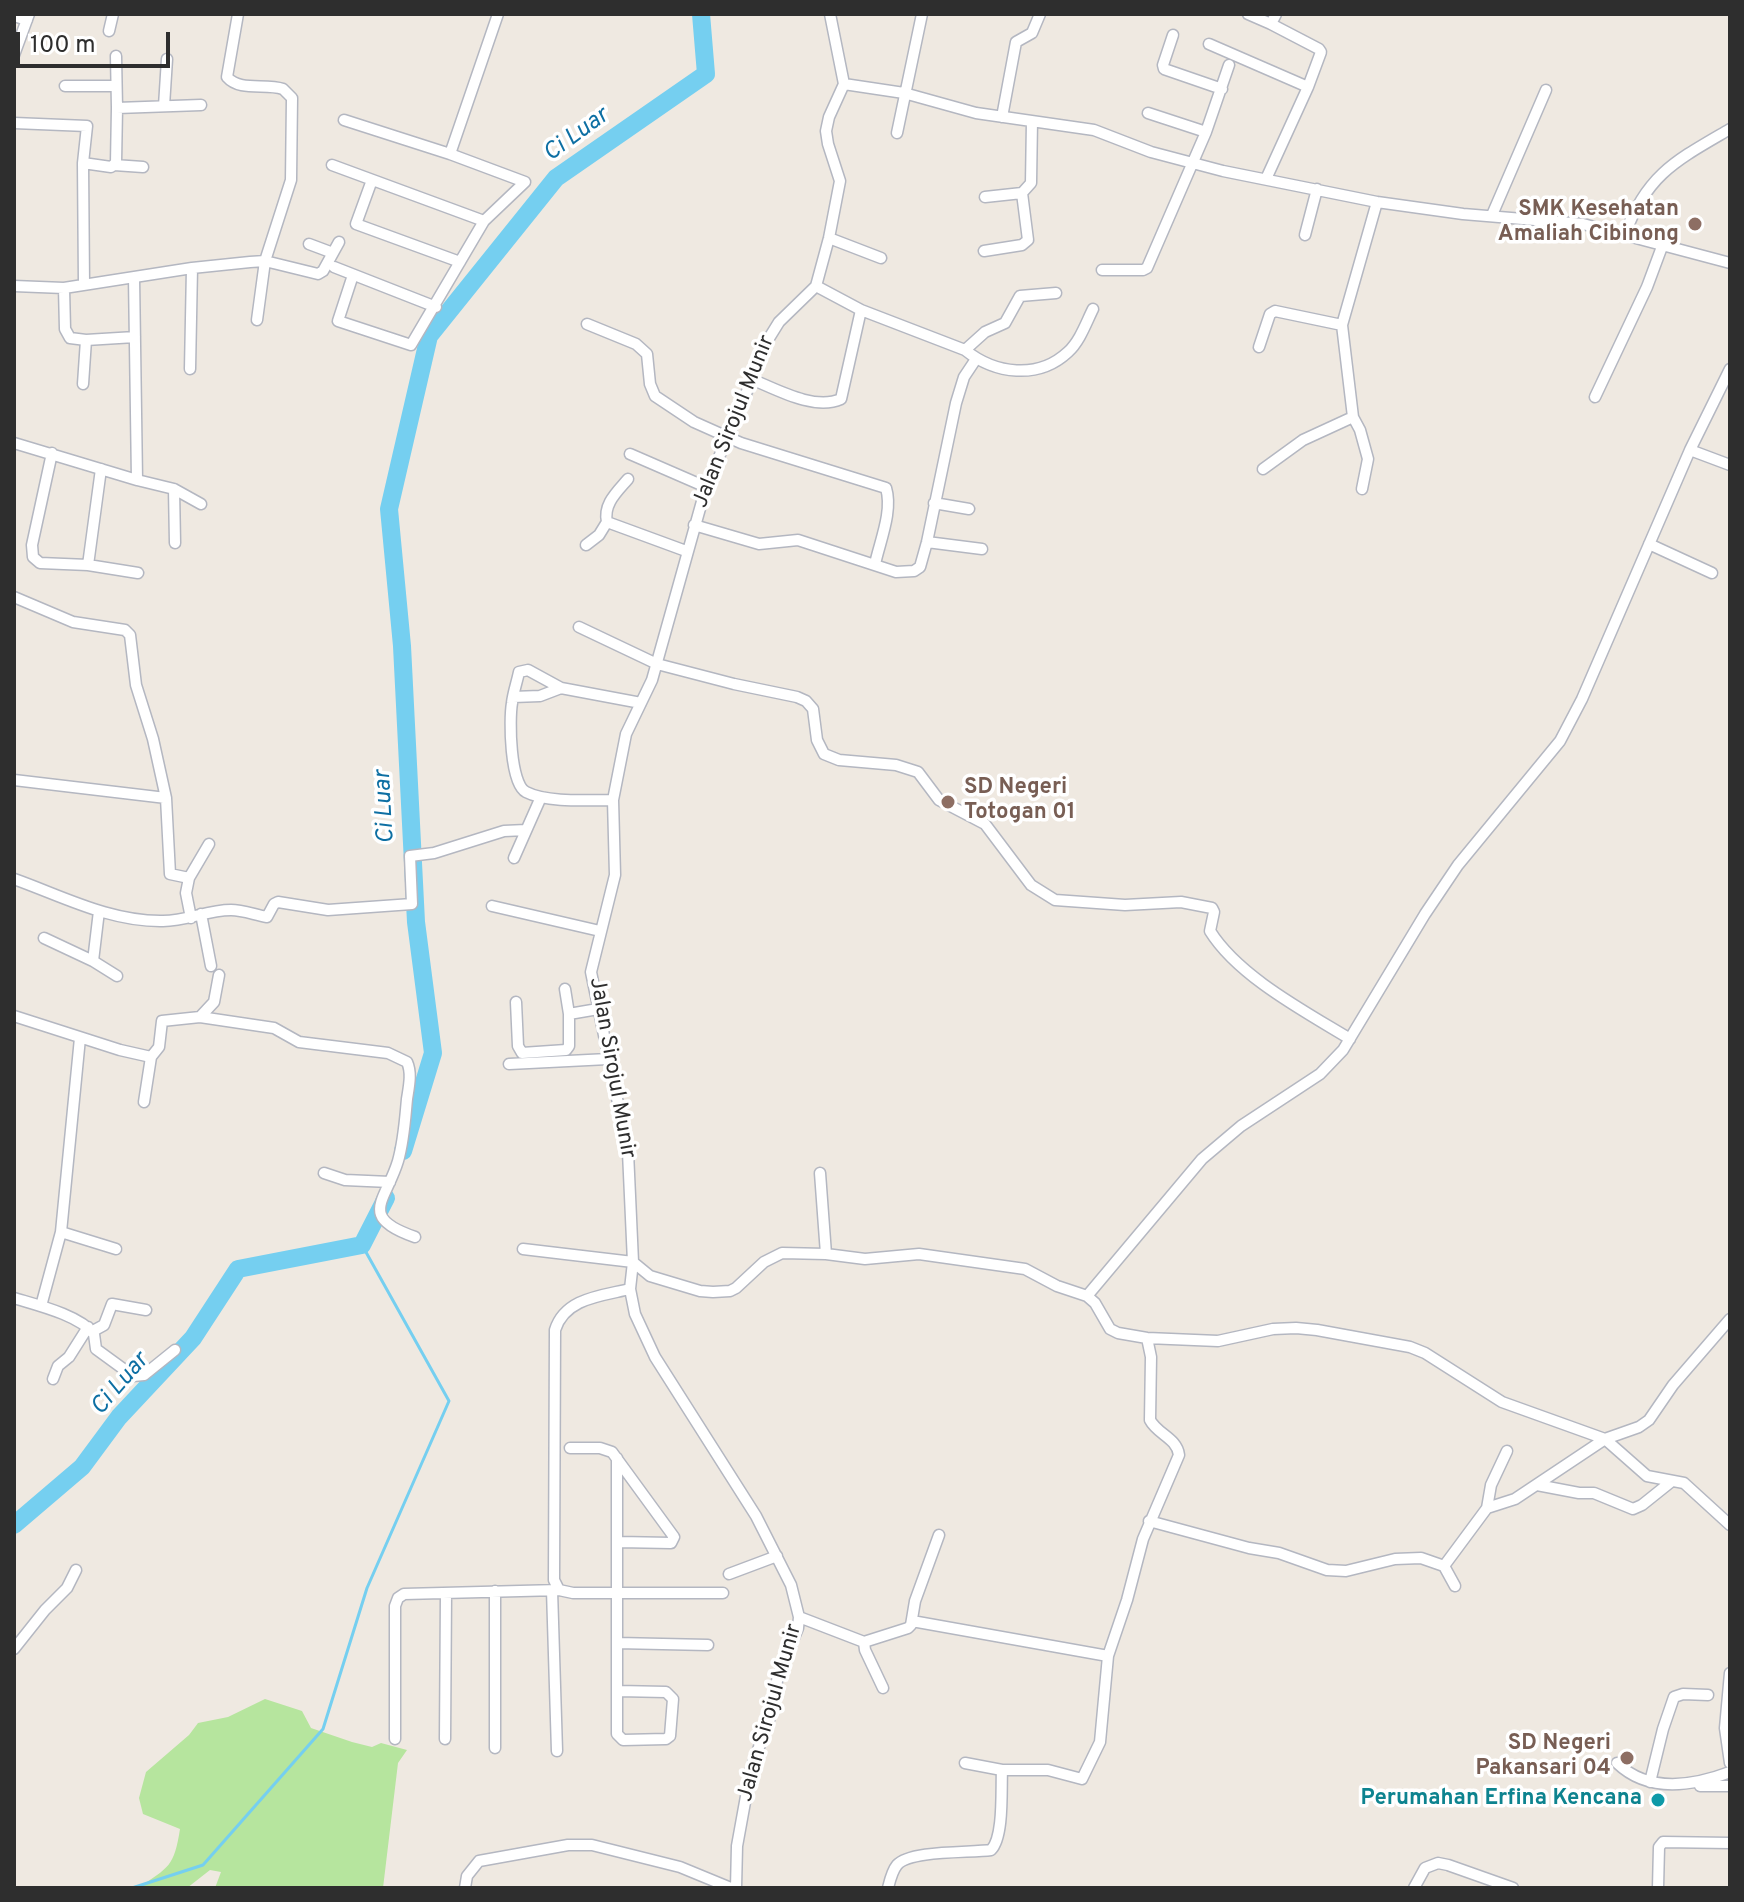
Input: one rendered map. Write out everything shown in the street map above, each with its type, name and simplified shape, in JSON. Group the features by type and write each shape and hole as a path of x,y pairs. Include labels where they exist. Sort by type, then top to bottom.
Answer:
{"street":[{"path":"109,31 113,14"},
{"path":"238,14 227,77 232,83 241,85 275,86 288,91 292,98 291,180 265,261 257,320"},
{"path":"450,154 498,14"},
{"path":"830,14 844,84 904,93 1002,117 1094,130 1151,152 1192,163 1377,202 1558,220 1625,234 1730,263"},
{"path":"897,133 922,14"},
{"path":"1002,117 1016,42 1034,31 1040,14"},
{"path":"1248,14 1274,19 1320,49 1308,87 1266,179"},
{"path":"14,16 28,17 14,55"},
{"path":"1173,35 1164,69 1222,89"},
{"path":"1209,44 1308,87"},
{"path":"114,165 117,157 116,56"},
{"path":"164,106 167,59"},
{"path":"1102,270 1146,269 1206,132 1229,65"},
{"name":"Jalan Sirojul Munir","path":"734,1888 737,1846 751,1769 770,1717 778,1676 798,1628 799,1617 791,1585 777,1556 728,1469 655,1357 635,1314 630,1289 633,1262 629,1158 591,972 615,875 613,800 626,734 657,664 686,551 726,437 773,330 816,286 840,181 826,131 844,84"},
{"path":"65,86 116,86"},
{"path":"1492,215 1546,90"},
{"path":"117,108 201,105"},
{"path":"1148,113 1206,132"},
{"path":"344,120 525,182 484,221 411,345 338,321 353,275"},
{"path":"985,197 1022,193 1030,186 1032,121"},
{"path":"14,123 86,125 83,163 84,285"},
{"path":"1625,234 1639,200 1658,176 1681,158 1730,129"},
{"path":"83,163 100,167 143,167"},
{"path":"332,165 484,221"},
{"path":"372,180 356,224 460,262"},
{"path":"1305,235 1317,189"},
{"path":"984,251 1022,245 1028,240 1022,193"},
{"path":"1362,489 1368,459 1353,417 1342,325 1377,202"},
{"path":"829,238 881,258"},
{"path":"14,286 64,288 192,268 265,261 318,274 323,271 339,242"},
{"path":"309,244 333,253"},
{"path":"1595,397 1647,287 1663,244"},
{"path":"334,267 436,307"},
{"path":"190,369 192,268"},
{"path":"134,277 137,480"},
{"path":"816,286 861,310 965,350 996,368 1013,370 1043,367 1070,350 1093,309"},
{"path":"64,288 67,334 70,338 135,337"},
{"path":"965,350 985,332 1005,323 1020,296 1056,293"},
{"path":"751,379 805,399 829,402 841,399 861,310"},
{"path":"1259,347 1270,314 1275,311 1342,325"},
{"path":"587,324 636,344 647,354 650,384 655,396 686,417 726,437 886,488 889,497 875,564"},
{"path":"83,384 86,340"},
{"path":"694,525 759,544 798,540 896,572 914,571 920,567 927,542 956,403 964,377 976,359"},
{"path":"1087,1296 1202,1159 1241,1126 1320,1074 1343,1050 1458,865 1560,741 1582,699 1690,450 1730,369"},
{"path":"1263,469 1303,440 1353,417"},
{"path":"14,443 174,489 201,504"},
{"path":"1690,450 1730,465"},
{"path":"52,453 32,554 40,563 88,565 138,573"},
{"path":"630,454 706,487"},
{"path":"88,565 101,469"},
{"path":"586,545 599,535 607,522 605,514 608,503 628,479"},
{"path":"174,489 175,543"},
{"path":"934,503 969,509"},
{"path":"607,522 686,551"},
{"path":"927,542 982,549"},
{"path":"1649,544 1712,573"},
{"path":"14,597 73,622 125,630 130,635 136,685 153,739 166,798 170,874 189,878"},
{"path":"579,627 657,664 788,694 806,701 813,709 817,740 824,754 839,760 896,765 918,772 939,800 985,824 1031,885 1055,900 1125,905 1181,902 1212,908 1210,931 1220,945 1272,991 1350,1039"},
{"path":"613,800 541,797 523,792 517,782 512,739 513,697 519,672 524,669 561,688 641,703"},
{"path":"513,697 540,696 561,688"},
{"path":"14,780 166,798"},
{"path":"514,858 541,797"},
{"path":"14,879 99,911 146,920 237,910 268,917 277,902 328,910 412,904 410,856 434,853 504,831 526,830"},
{"path":"200,1017 214,1002 215,970 186,893 189,878 209,844"},
{"path":"492,906 600,931"},
{"path":"93,961 99,911"},
{"path":"44,938 117,976"},
{"path":"516,1002 518,1046 522,1053 566,1050 569,1047 569,1014 565,989"},
{"path":"569,1014 598,1009"},
{"path":"14,1016 151,1057"},
{"path":"144,1102 151,1057 159,1047 162,1021 200,1017 274,1028 299,1042 388,1053 407,1062 410,1072 405,1132 390,1182 382,1195 381,1210 392,1229 415,1237"},
{"path":"41,1306 61,1232 80,1038"},
{"path":"509,1064 608,1059"},
{"path":"324,1173 345,1180 390,1182"},
{"path":"820,1173 826,1254"},
{"path":"61,1232 116,1249"},
{"path":"523,1249 633,1262 650,1276 713,1292 736,1288 764,1262 782,1253 865,1259 919,1254 1016,1266 1057,1286 1087,1296 1095,1303 1110,1329 1118,1333 1147,1338 1218,1341 1273,1329 1296,1328 1410,1347 1425,1353 1502,1402 1605,1439 1640,1472 1655,1479 1684,1483 1730,1525"},
{"path":"557,1751 555,1330 565,1310 580,1301 630,1289"},
{"path":"14,1298 41,1306 91,1329"},
{"path":"53,1379 58,1366 91,1329 104,1325 112,1304 146,1310"},
{"path":"1487,1508 1515,1499 1605,1439 1639,1427 1649,1420 1673,1385 1730,1319"},
{"path":"91,1329 96,1349 133,1376 144,1375 175,1350"},
{"path":"965,1763 1002,1770 1038,1769 1079,1779 1084,1777 1100,1742 1108,1656 1149,1521 1179,1455 1176,1444 1150,1420 1151,1357 1147,1338"},
{"path":"570,1448 607,1449 617,1458 674,1537 671,1543 619,1542"},
{"path":"1444,1566 1487,1508 1491,1485 1507,1451"},
{"path":"617,1458 619,1542 617,1643 618,1691 619,1738 666,1739 670,1736 673,1699 670,1694 618,1691"},
{"path":"1537,1485 1568,1492 1594,1493 1633,1509 1672,1481"},
{"path":"618,1491 640,1490"},
{"path":"1149,1521 1279,1553 1327,1570 1354,1570 1405,1557 1421,1558 1444,1566 1455,1586"},
{"path":"799,1617 864,1642 901,1631 911,1625 915,1601 939,1535"},
{"path":"729,1574 777,1556"},
{"path":"14,1649 71,1583 76,1570"},
{"path":"395,1739 395,1606 404,1594 555,1590 618,1594 723,1593"},
{"path":"495,1591 495,1748"},
{"path":"445,1739 446,1593"},
{"path":"912,1621 1108,1656"},
{"path":"864,1642 883,1688"},
{"path":"617,1643 708,1645"},
{"path":"1730,1673 1725,1728 1730,1763"},
{"path":"1650,1785 1674,1697 1683,1694 1708,1695"},
{"path":"1617,1763 1650,1785 1730,1786"},
{"path":"888,1888 894,1868 913,1856 991,1850 995,1847 1002,1770"},
{"path":"1650,1785 1711,1779 1730,1772"},
{"path":"1658,1888 1659,1847 1663,1842 1730,1843"},
{"path":"465,1888 467,1876 479,1861 580,1844 605,1846 680,1867 734,1888"},
{"path":"1414,1888 1425,1868 1438,1863 1513,1888"}],"green space":[{"path":"265,1699 302,1711 311,1728 372,1747 381,1743 407,1750 398,1763 383,1888 215,1888 221,1872 210,1870 187,1888 138,1888 168,1865 180,1829 143,1814 139,1798 146,1772 189,1735 198,1723 228,1717"}],"waterway":[{"name":"Ci Luar","path":"403,1151 433,1053 416,922 402,646 389,509 429,336 556,178 706,74 701,14"},
{"name":"Ci Luar","path":"14,1525 82,1467 119,1417 193,1338 238,1269 362,1245 386,1198"},
{"path":"132,1888 203,1865 323,1729 367,1588 449,1401 362,1245"}],"place":[{"name":"SMK Kesehatan Amaliah Cibinong","path":"1695,224"},
{"name":"SD Negeri Totogan 01","path":"948,802"},
{"name":"SD Negeri Pakansari 04","path":"1627,1758"},
{"name":"Perumahan Erfina Kencana","path":"1658,1800"}]}
